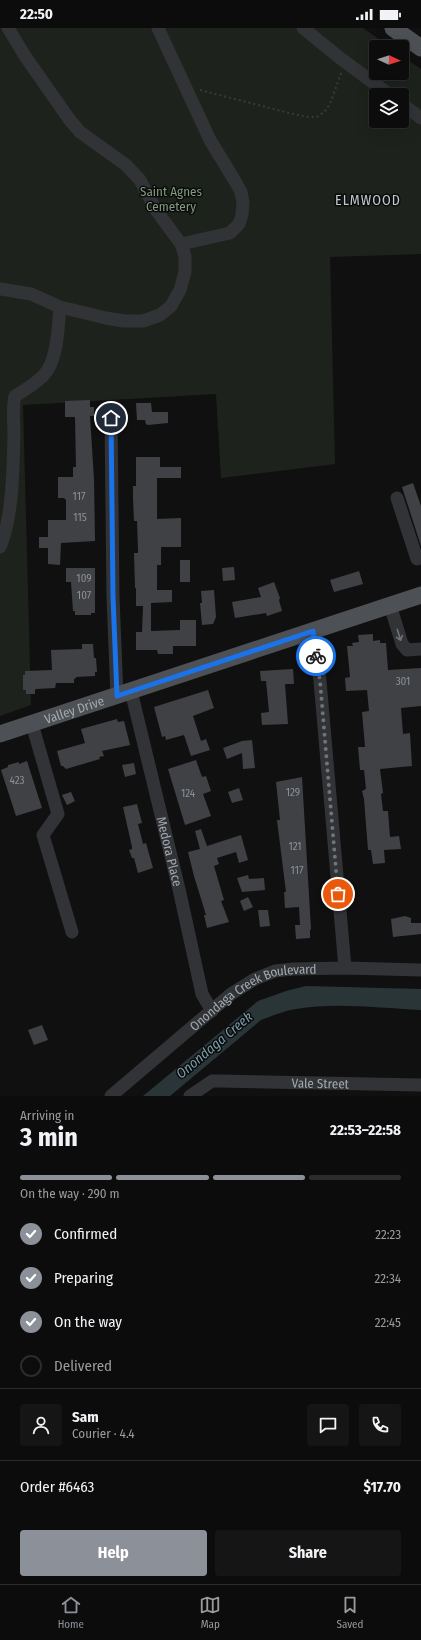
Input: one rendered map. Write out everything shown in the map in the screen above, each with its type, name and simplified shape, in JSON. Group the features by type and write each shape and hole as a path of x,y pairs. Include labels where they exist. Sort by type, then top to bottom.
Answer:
{"main road":[{"path":"393,28 421,48"},
{"name":"Valley Drive","path":"0,734 421,595"}],"street":[{"path":"0,289 31,294 60,307 124,321 144,321 160,315 171,306 180,290 184,272 185,256 181,244 156,210 140,180 126,165 80,132 69,119 25,56 8,28"},
{"path":"158,28 210,140 240,192 243,202 242,215 239,224 230,233 181,244"},
{"path":"303,28 346,63 380,88"},
{"path":"409,109 421,118"},
{"path":"0,547 4,539 9,514 14,437 13,402 15,396 35,383 44,375 53,358 60,307"},
{"name":"Medora Place","path":"111,418 113,597 124,693 179,889 202,994 212,1011"},
{"path":"397,498 420,562"},
{"path":"390,605 402,644 407,650 421,649"},
{"path":"313,631 320,681 345,968"},
{"path":"32,724 58,814 43,835 72,932"},
{"name":"Onondaga Creek Boulevard","path":"111,1096 231,994 255,979 275,971 345,968 421,970"},
{"name":"Vale Street","path":"190,1096 212,1082 220,1081 421,1085"}],"path":[{"path":"185,86 289,114 317,117 324,112 330,104 346,63"}],"green space":[{"name":"Saint Agnes Cemetery","path":"0,28 363,28 380,40 369,40 369,80 409,80 409,61 421,69 421,254 330,257 335,464 221,478 216,394 23,405 31,705 0,716"}],"water":[{"name":"Onondaga Creek","path":"306,986 421,989 421,1010 358,1006 326,1006 283,1012 261,1020 170,1096 143,1096 258,1001"}],"building":[{"path":"90,400 90,407 94,407 94,416 90,416 94,479 95,541 61,543 60,565 48,564 48,548 39,548 39,537 48,537 48,520 66,520 66,500 64,498 58,498 58,477 73,477 73,467 76,467 75,417 65,417 65,401"},
{"path":"136,403 151,403 152,412 168,412 168,423 148,425 146,424 145,420 137,420"},
{"path":"136,457 160,457 160,467 181,467 181,478 157,478 157,519 181,518 181,547 161,547 161,565 157,565 157,590 172,590 172,602 151,603 151,631 180,630 180,620 196,620 196,646 173,646 173,654 158,654 157,650 136,650 136,632 142,632 143,606 136,606 135,588 134,553 138,553 138,550 137,521 134,521 133,486 136,486"},
{"path":"413,483 421,506 421,546 402,487"},
{"path":"180,560 190,560 190,582 180,582"},
{"path":"234,567 235,580 223,581 222,568"},
{"path":"66,568 95,568 95,613 91,613 91,615 75,615 75,611 73,611 71,582 66,582"},
{"path":"359,571 363,584 334,592 330,580"},
{"path":"274,582 280,598 279,600 282,611 267,616 266,613 235,618 232,602 261,597 258,588"},
{"path":"214,590 216,617 213,624 202,625 200,603 202,603 201,591"},
{"path":"373,634 373,641 380,640 380,643 386,643 388,670 421,668 421,706 401,708 403,734 410,733 412,766 380,769 383,793 381,794 383,811 388,811 390,837 399,836 401,849 384,850 385,863 373,864 371,850 368,850 362,791 366,789 364,770 360,770 358,747 365,747 362,712 369,711 367,690 346,691 345,678 350,677 347,646 353,646 352,643 359,642 358,635"},
{"path":"82,644 93,644 97,672 95,672 95,676 76,677 74,679 74,683 56,683 55,688 36,689 35,694 26,694 26,690 23,690 23,675 25,675 25,671 52,670 51,650 82,649"},
{"path":"293,669 294,684 285,684 288,724 262,725 261,713 269,712 266,681 261,681 260,671"},
{"path":"208,690 214,708 193,716 201,741 206,739 210,750 191,756 184,735 166,740 165,736 162,737 154,707"},
{"path":"117,719 118,722 124,721 130,745 102,751 104,756 99,757 100,759 66,769 61,766 57,751 85,743 81,729"},
{"path":"252,740 255,768 243,769 242,753 227,759 223,748 242,741"},
{"path":"196,760 202,777 206,776 211,791 203,794 211,816 185,825 168,769"},
{"path":"27,761 42,808 16,816 1,770 8,767 8,765 19,762 19,764"},
{"path":"134,763 136,774 125,777 122,765"},
{"path":"302,777 311,929 310,938 296,939 295,925 300,925 299,907 285,908 284,892 286,892 277,820 280,820 276,782"},
{"path":"239,788 243,800 232,803 228,792"},
{"path":"71,792 75,801 67,805 62,795"},
{"path":"137,804 142,823 138,824 143,844 146,843 153,868 138,873 134,858 132,858 129,850 132,849 132,847 123,807"},
{"path":"201,829 207,846 241,835 248,860 239,863 236,852 217,858 219,864 214,866 224,900 221,901 229,922 207,928 204,915 206,915 188,852 200,849 195,831"},
{"path":"248,875 249,879 264,878 265,890 242,892 237,878"},
{"path":"248,897 253,907 244,911 240,901"},
{"path":"258,910 268,910 270,926 260,927"},
{"path":"405,916 411,918 411,923 421,923 421,934 393,937 391,919"},
{"path":"42,1025 48,1040 34,1045 28,1030"}],"way so far":[{"path":"316,656 320,681 338,894"}],"district":[{"name":"ELMWOOD","path":"368,200"}],"route":[{"path":"111,418 113,597 117,696 313,631 316,656"}]}
